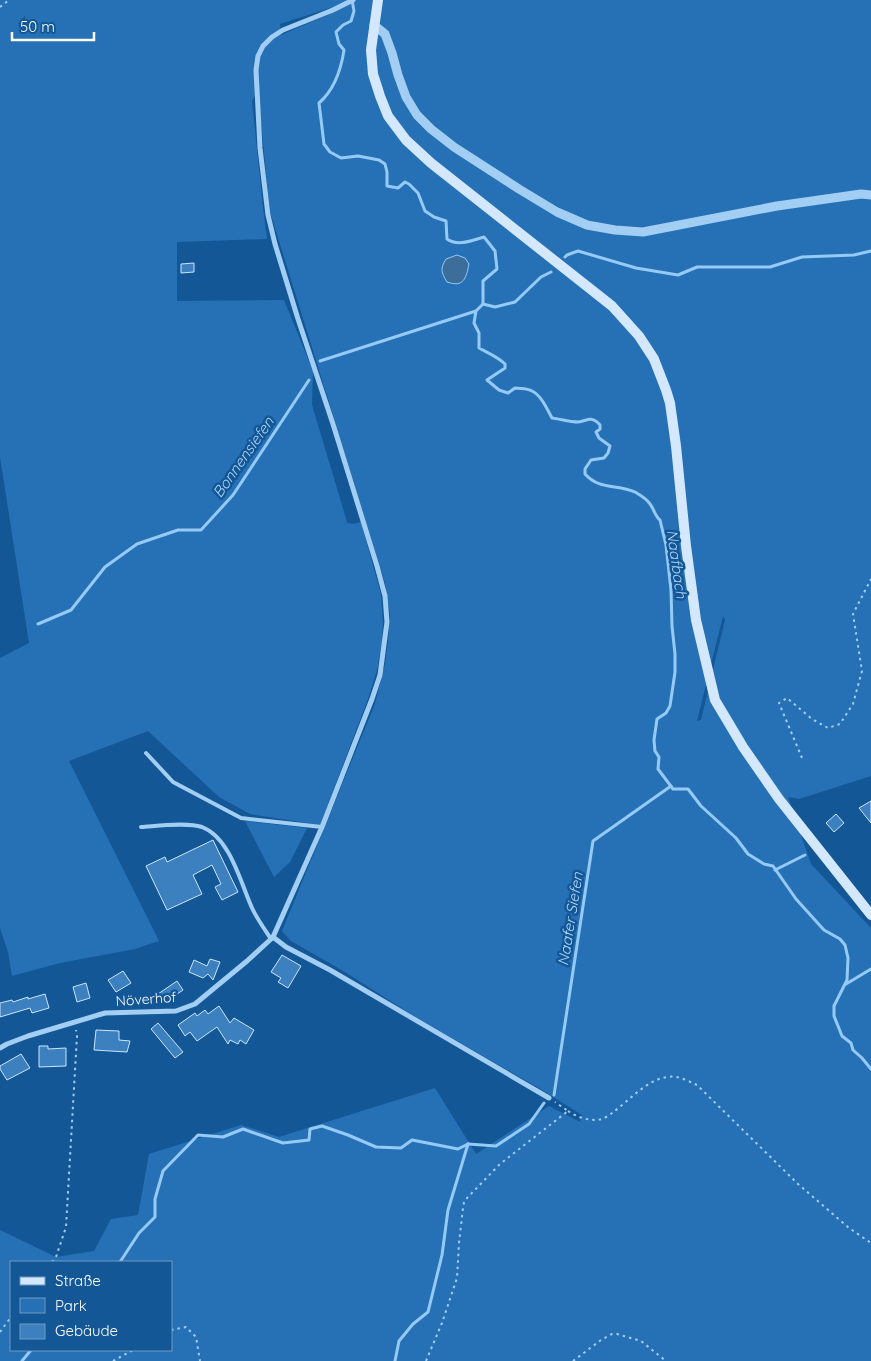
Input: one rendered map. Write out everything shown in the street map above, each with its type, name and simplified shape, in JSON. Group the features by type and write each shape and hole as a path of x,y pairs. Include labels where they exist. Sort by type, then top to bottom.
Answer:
{"main road":[{"path":"378,0 371,50 373,74 388,116 406,140 431,163 612,306 638,336 654,359 670,403 696,620 715,700 743,747 779,799 871,915"}],"street":[{"path":"353,0 283,30 272,37 263,46 258,56 256,70 260,148 268,215 275,244 375,557 385,596 387,622 380,675 372,699 322,827 272,938 549,1098"},
{"path":"374,25 385,34 406,97 417,115 454,147 519,189 556,212 588,225 615,230 643,232 776,206 861,194 871,195"},
{"name":"Növerhof","path":"0,1048 28,1036 105,1013 176,1011 195,1004 272,938"}],"lane":[{"path":"146,752 173,782 241,818 322,827"},
{"path":"141,827 187,825 201,827 215,834 233,861 253,910 272,938"}],"path":[{"path":"0,7 9,0"},
{"path":"802,758 780,703 787,698 812,719 828,728 840,724 853,704 862,671 853,614 871,580"},
{"path":"53,1261 56,1257 66,1226 77,1036 75,1022"},
{"path":"549,1098 577,1116 602,1119 651,1082 669,1076 682,1078 697,1085 798,1184 849,1228 871,1243"},
{"path":"426,1361 442,1323 457,1278 459,1243 466,1198 500,1164 568,1111"},
{"path":"0,1332 10,1318"},
{"path":"172,1330 186,1327 196,1337 200,1361"},
{"path":"573,1361 612,1334 641,1341 666,1361"},
{"path":"113,1361 131,1351"}],"green space":[{"path":"0,0 871,0 871,776 799,799 788,797 811,864 871,928 871,1361 0,1361 0,1230 56,1257 94,1251 111,1219 138,1215 149,1154 241,1125 279,1137 435,1088 476,1154 549,1106 580,1122 582,1115 291,941 282,931 375,704 385,664 390,615 385,583 271,215 258,89 252,101 267,239 177,242 177,301 284,300 313,371 312,405 347,523 361,522 381,594 382,643 377,670 368,699 320,825 250,814 219,797 148,731 69,761 159,941 135,949 60,963 12,976 8,952 0,928 0,658 29,643 0,457","holes":["330,8 330,14 281,35 280,24","723,616 725,620 701,720 697,721"]},
{"path":"245,821 307,828 290,862 274,877"}],"shaded area":[{"path":"457,255 465,258 469,264 467,274 461,283 453,284 447,282 442,273 442,268 446,259"}],"building":[{"path":"194,263 194,272 181,273 181,264"},
{"path":"871,801 871,823 859,808"},
{"path":"836,814 844,823 834,832 826,823"},
{"path":"213,840 238,892 222,900 215,887 221,884 212,865 193,875 202,894 167,910 146,866 165,857 167,862"},
{"path":"282,955 301,966 288,988 278,982 281,978 271,972"},
{"path":"210,959 220,962 213,980 208,974 203,978 189,972 194,960 207,966"},
{"path":"123,971 131,983 116,992 108,980"},
{"path":"177,981 183,990 164,1003 158,994"},
{"path":"86,983 90,998 77,1002 73,987"},
{"path":"45,994 49,1008 32,1013 30,1008 0,1017 0,1003 12,1000 13,1002 28,997 28,999"},
{"path":"219,1006 230,1023 234,1018 254,1030 246,1044 240,1040 238,1044 230,1040 228,1044 217,1027 197,1041 190,1032 185,1036 178,1025 195,1013 197,1016 205,1010 208,1014"},
{"path":"158,1023 183,1052 175,1058 151,1029"},
{"path":"96,1030 119,1031 119,1040 130,1041 127,1052 94,1050"},
{"path":"39,1046 48,1046 48,1049 66,1048 66,1066 39,1067"},
{"path":"21,1054 30,1068 7,1080 0,1066"}],"waterway":[{"name":"Naafbach","path":"352,0 354,11 351,21 343,25 336,32 339,44 344,50 339,72 333,86 319,103 324,144 330,152 341,158 358,156 379,160 385,164 387,186 398,188 405,182 409,184 418,193 425,211 434,217 446,221 447,239 461,243 484,237 495,251 497,269 483,281 483,304 476,311 474,323 479,333 479,348 505,364 505,368 487,380 499,390 508,393 515,388 532,391 541,399 552,418 572,422 592,419 597,422 600,425 600,429 596,432 599,438 610,446 604,458 591,460 585,469 585,474 602,485 639,494 649,502 660,520 666,545 671,590 675,672 670,706 666,713 657,719 654,740 655,751 659,757 658,769 673,789 688,789 701,806 736,838 748,854 764,864 773,866 796,899 824,930 840,939 845,945 848,958 847,980 834,1006 834,1016 842,1036 851,1043 853,1050 871,1069"},
{"path":"565,257 578,251 636,268 678,275 697,267 770,267 802,257 854,255 871,251"},
{"path":"483,304 495,307 515,302 541,277 551,272"},
{"name":"Bonnensiefen","path":"320,361 476,311"},
{"name":"Bonnensiefen","path":"38,624 71,610 105,567 137,544 178,530 201,530 233,495 309,380"},
{"name":"Naafer Siefen","path":"554,1095 593,841 671,786"},
{"path":"775,870 805,855"},
{"path":"846,984 871,969"},
{"name":"Naafer Siefen","path":"468,1144 496,1146 529,1124 544,1103"},
{"path":"121,1261 139,1233 155,1217 155,1199 163,1171 198,1135 223,1137 243,1129 283,1143 309,1140 310,1129 322,1126 376,1147 401,1148 412,1140 458,1149 468,1144"},
{"name":"Naafer Siefen","path":"395,1361 399,1341 413,1324 428,1312 442,1255 448,1210 468,1144"},
{"path":"22,1361 30,1351"}]}
